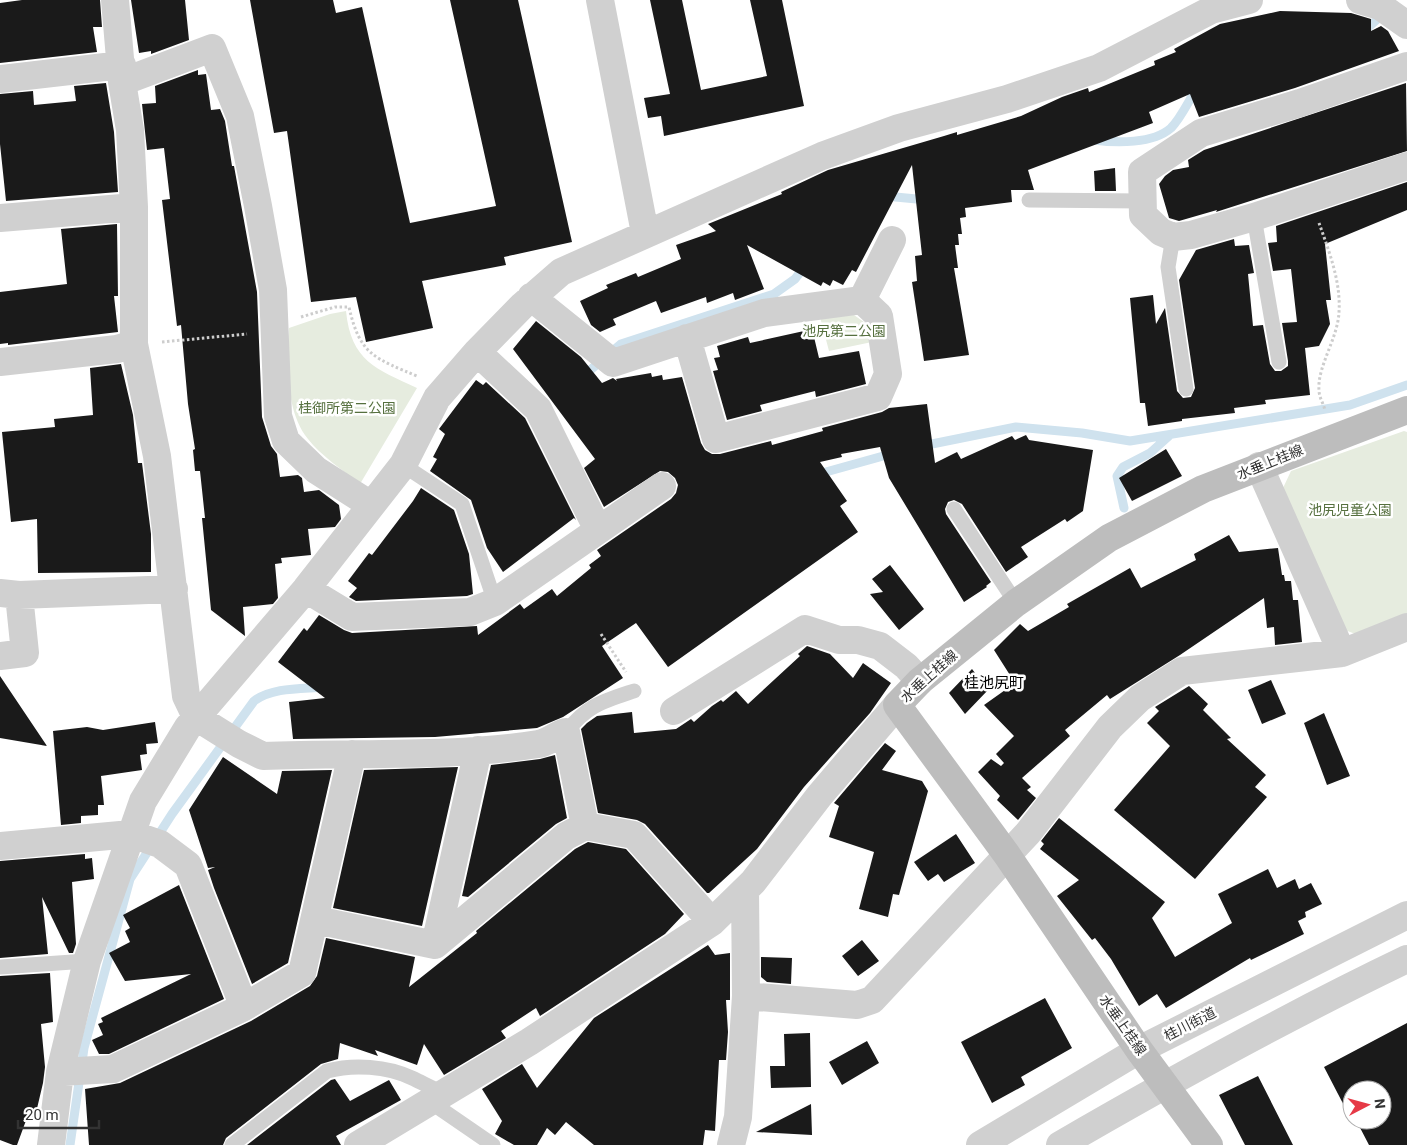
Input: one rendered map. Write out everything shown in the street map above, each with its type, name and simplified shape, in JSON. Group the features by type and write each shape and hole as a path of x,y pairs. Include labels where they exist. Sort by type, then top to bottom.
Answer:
{"main road":[{"name":"水垂上桂線","path":"1209,1145 1166,1083 1139,1050 1007,855 897,705 920,681 1016,603 1109,538 1203,489 1258,466 1407,410"}],"street":[{"path":"115,0 122,74 130,130 134,208 134,344 156,456 186,696 196,717 229,738 263,756 478,750 540,744 553,736 566,732 585,826"},
{"path":"600,0 645,233"},
{"path":"51,1145 74,1071 87,961 146,839 143,801 196,717 306,589 403,465 437,398 477,352 531,297 561,272 645,233 822,156 900,128 1006,99 1099,68 1212,10 1249,0"},
{"path":"1360,0 1380,6 1407,25"},
{"path":"0,79 122,74 212,48 240,116 273,290 278,416 286,441 316,470 371,505"},
{"path":"1407,66 1300,103 1201,133 1142,172 1143,215 1161,232 1173,237 1191,235 1254,217 1407,166"},
{"path":"0,218 134,208"},
{"path":"862,300 892,240"},
{"path":"531,297 613,363 764,313 862,300"},
{"path":"687,338 716,439 878,397 888,374 879,316 862,300"},
{"path":"0,362 117,348 134,344"},
{"path":"477,352 538,410 598,530"},
{"path":"1258,466 1342,654"},
{"path":"306,589 352,617 470,612 495,602 662,486"},
{"path":"0,656 25,653 9,594 174,589"},
{"path":"746,996 857,1005 872,1000 1028,833 1110,727 1140,698 1182,671 1342,654 1407,627"},
{"path":"674,711 805,629 838,640 858,640 880,646 906,666 920,681"},
{"path":"358,1145 530,1042 712,922 745,890 820,794 897,705"},
{"path":"435,946 478,750"},
{"path":"74,1071 113,1069 244,1007 302,973 316,920 352,754"},
{"path":"435,946 566,836 585,826 634,835 712,922"},
{"path":"0,846 146,839 188,865 244,1007"},
{"path":"731,1145 738,1117 746,996 745,890"},
{"name":"桂川街道","path":"980,1145 1139,1050 1407,915"},
{"path":"316,920 435,946"},
{"path":"1060,1145 1166,1083 1407,959"}],"lane":[{"path":"1029,200 1142,201"},
{"path":"1254,217 1279,362"},
{"path":"1173,237 1168,267 1186,389"},
{"path":"403,465 462,504 495,602"},
{"path":"954,509 1016,603"},
{"path":"566,732 581,714 602,702 634,690"},
{"path":"0,967 87,961"},
{"path":"232,1145 327,1071 344,1067 381,1070 411,1077 493,1145"}],"path":[{"path":"1311,198 1332,260 1340,298 1337,328 1320,375 1320,399 1324,404 1325,413"},
{"path":"134,344 242,335 275,328 317,311 335,307 349,307 356,334 362,345 370,353 445,388"},
{"path":"601,634 629,677 634,690"}],"green space":[{"name":"桂御所第二公園","path":"346,311 353,341 368,361 389,375 417,388 360,484 326,457 308,439 300,427 295,414 289,386 289,328 330,314"},
{"name":"池尻第二公園","path":"854,315 871,327 872,342 829,351 820,317"},
{"name":"池尻児童公園","path":"1404,431 1407,432 1407,614 1358,635 1337,627 1283,488 1291,471"}],"building":[{"path":"22,0 100,0 102,27 93,27 97,52 0,63 0,3"},
{"path":"131,0 185,0 189,40 151,54 151,51 139,53"},
{"path":"250,0 333,0 336,13 362,7 410,223 496,206 450,0 518,0 572,242 504,257 506,265 422,281 433,328 366,342 356,297 311,302 287,131 274,133"},
{"path":"650,0 682,0 701,90 767,76 750,0 782,0 804,106 664,136 661,116 648,118 644,98 670,94"},
{"path":"1280,11 1351,13 1371,19 1371,31 1381,26 1388,31 1399,51 1295,88 1199,117 1190,94 1149,112 1153,123 1028,170 1034,190 1011,190 1012,202 965,208 966,217 960,218 962,234 958,234 959,245 955,245 958,268 954,268 969,355 924,361 912,282 917,281 915,256 922,255 912,165 856,272 852,270 843,285 833,280 830,286 823,282 821,286 747,245 764,289 735,300 733,293 707,303 706,297 661,313 656,301 613,319 616,325 600,332 591,325 580,301 608,288 606,285 636,273 638,277 681,259 676,245 716,231 708,224 782,194 781,192 828,170 957,132 957,135 1021,116 1062,97 1088,88 1089,92 1155,65 1154,61 1176,52 1174,49 1220,24"},
{"path":"198,70 198,75 206,74 211,110 220,109 225,121 257,292 262,417 271,446 277,454 280,477 298,475 302,478 304,492 319,490 339,505 341,519 335,527 308,529 311,555 281,558 282,563 275,564 278,598 273,604 243,607 245,636 211,610 202,518 205,518 200,471 195,471 193,450 195,449 188,404 181,325 177,326 162,200 170,199 164,148 147,150 142,104 156,103 155,86"},
{"path":"106,83 114,132 118,192 6,201 0,144 0,94 33,91 34,105 76,101 74,86"},
{"path":"1406,83 1407,151 1216,212 1217,210 1179,221 1169,218 1159,184 1173,170 1189,167 1188,160 1204,150"},
{"path":"1115,168 1116,191 1095,191 1094,171"},
{"path":"1407,182 1407,210 1325,244 1331,300 1326,300 1330,324 1319,346 1305,348 1310,395 1265,400 1266,404 1234,408 1235,413 1182,419 1182,421 1148,426 1145,403 1140,403 1130,298 1153,295 1156,324 1165,308 1177,391 1183,398 1191,397 1195,388 1179,280 1196,250 1234,239 1235,246 1249,245 1254,273 1248,274 1253,326 1263,325 1270,364 1275,371 1281,371 1288,366 1282,323 1297,322 1291,269 1273,271 1268,243 1277,242 1276,226"},
{"path":"117,224 118,296 114,296 118,332 8,345 8,343 0,344 0,292 67,284 61,229"},
{"path":"536,321 581,357 602,383 613,378 617,381 616,379 651,373 652,377 662,375 663,380 682,377 701,443 705,450 712,454 720,454 771,441 772,445 823,431 822,428 882,412 889,408 927,404 935,463 957,452 961,459 1012,436 1015,440 1026,435 1029,440 1093,450 1083,511 1067,522 1065,519 1021,547 1028,557 1006,572 962,504 954,500 948,502 945,509 946,514 991,582 987,587 964,602 889,478 880,447 841,454 842,457 820,462 847,501 840,506 858,532 668,667 636,623 602,646 623,678 563,717 537,728 435,737 293,739 289,702 325,698 278,662 304,628 307,631 319,615 352,633 477,626 478,635 520,604 524,609 552,589 557,596 591,568 589,565 601,556 597,550 671,499 676,493 678,485 675,478 668,472 660,471 604,507 584,468 595,459 513,349"},
{"path":"804,331 806,339 814,337 819,358 859,351 866,384 816,397 815,391 760,405 762,411 727,420 713,371 718,370 714,358 720,357 717,346 748,337 750,343"},
{"path":"121,364 133,415 138,463 142,463 151,534 151,572 38,573 37,519 11,522 2,432 55,427 54,419 93,415 90,368"},
{"path":"476,380 483,385 486,382 525,418 576,520 574,518 503,572 487,548 471,500 430,471 437,459 433,457 445,434 439,429"},
{"path":"1166,449 1182,476 1132,501 1119,478"},
{"path":"421,488 454,510 469,554 473,594 467,596 356,601 349,597 357,588 348,581 369,553 372,555"},
{"path":"1229,535 1239,552 1278,548 1282,575 1284,575 1285,581 1291,581 1293,600 1298,600 1302,642 1275,645 1274,627 1267,628 1264,598 1180,655 1110,699 1107,695 1065,730 1070,736 1022,778 1031,787 1027,790 1036,798 1018,820 997,800 1000,796 978,772 991,759 1001,766 1004,763 996,754 1014,736 984,705 1015,683 994,650 1020,624 1028,631 1069,607 1067,604 1130,568 1141,588 1196,560 1194,554"},
{"path":"890,565 924,609 899,630 870,594 883,592 872,579"},
{"path":"807,646 830,654 853,678 863,663 891,683 870,713 804,787 757,849 709,893 645,824 637,820 598,813 581,729 587,723 597,716 632,712 634,733 676,729 691,719 694,722 712,706 721,700 723,702 736,691 748,704 800,656 798,654"},
{"path":"972,669 988,690 965,714 949,693"},
{"path":"0,676 47,746 0,738"},
{"path":"1271,680 1286,714 1262,724 1248,690"},
{"path":"1189,686 1208,704 1203,710 1231,738 1227,739 1266,775 1255,787 1267,797 1195,879 1114,810 1170,746 1147,723 1159,711 1155,707"},
{"path":"1324,713 1350,776 1327,785 1304,723"},
{"path":"155,722 158,743 146,744 147,754 140,755 142,770 101,776 104,805 98,805 98,815 81,816 81,823 61,825 53,731 87,727 103,730"},
{"path":"885,743 896,751 882,770 922,781 928,791 899,895 893,894 888,917 859,909 874,852 829,837 839,806 834,803"},
{"path":"555,755 567,818 556,824 468,897 462,896 491,765 540,759"},
{"path":"223,757 277,794 282,771 332,770 288,963 252,984 208,870 215,867 208,868 189,810"},
{"path":"458,767 422,926 333,908 364,770"},
{"path":"1059,818 1165,902 1152,918 1175,957 1232,923 1218,894 1268,869 1277,888 1295,879 1299,889 1311,883 1322,904 1305,912 1306,917 1298,921 1304,934 1251,960 1250,958 1166,1008 1157,994 1139,1006 1111,959 1095,938 1092,940 1057,896 1079,880 1040,849 1044,844 1041,841"},
{"path":"956,834 975,863 944,882 938,874 928,881 914,862"},
{"path":"588,842 626,849 684,914 665,934 540,1016 536,1008 501,1031 506,1038 444,1075 424,1044 417,1065 375,1050 378,1056 340,1043 338,1059 321,1064 226,1138 223,1145 89,1145 85,1089 120,1083 251,1021 310,986 317,976 326,938 415,957 409,987 477,933 476,931 575,849"},
{"path":"85,854 85,859 92,858 94,879 72,882 76,944 73,953 69,953 42,897 48,954 0,958 0,861"},
{"path":"179,885 224,999 109,1054 99,1054 92,1040 103,1035 98,1024 103,1022 101,1018 191,974 125,981 109,953 130,942 125,931 130,928 123,915"},
{"path":"862,940 879,961 858,976 842,956"},
{"path":"708,945 715,955 730,953 730,1000 726,1000 728,1032 726,1060 719,1060 715,1131 705,1130 703,1145 594,1145 566,1122 555,1135 547,1128 537,1145 514,1145 495,1134 502,1121 482,1089 522,1064 537,1088 594,1018"},
{"path":"761,957 792,958 791,984 767,982 761,977"},
{"path":"50,973 53,1022 41,1024 45,1067 43,1083 35,1117 28,1115 17,1145 13,1145 0,1140 0,976"},
{"path":"1045,998 1072,1048 1021,1077 1025,1085 992,1103 961,1042"},
{"path":"1407,1023 1407,1145 1369,1145 1361,1130 1392,1130 1392,1080 1342,1080 1342,1102 1324,1067"},
{"path":"810,1033 811,1087 771,1088 770,1066 785,1066 784,1034"},
{"path":"867,1041 879,1063 842,1085 829,1062"},
{"path":"1258,1076 1293,1145 1245,1145 1219,1095"},
{"path":"335,1079 350,1101 389,1080 401,1100 336,1136 341,1145 247,1145 331,1080"},
{"path":"811,1104 812,1135 756,1132"}],"waterway":[{"path":"1363,32 1381,16"},
{"path":"1094,140 1113,142 1145,140 1163,133 1171,128 1178,119 1197,88"},
{"path":"885,196 927,200"},
{"path":"582,377 621,344 774,294 795,279 805,266"},
{"path":"922,446 1016,427 1082,433 1130,441 1350,405 1407,385"},
{"path":"1124,508 1117,476 1123,467 1150,453 1169,436"},
{"path":"815,475 894,453"},
{"path":"70,1145 84,1048 130,879 172,814 254,701 262,696 279,691 324,687"}],"district":[{"name":"桂池尻町","path":"994,683"}]}
